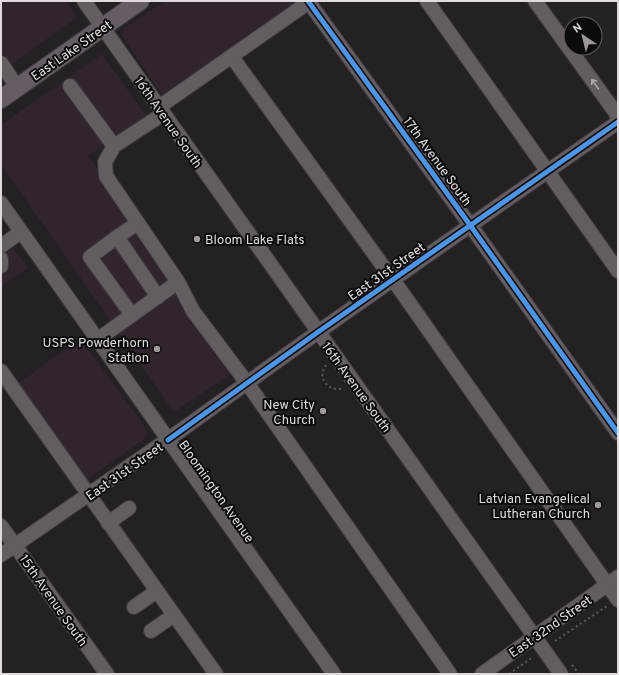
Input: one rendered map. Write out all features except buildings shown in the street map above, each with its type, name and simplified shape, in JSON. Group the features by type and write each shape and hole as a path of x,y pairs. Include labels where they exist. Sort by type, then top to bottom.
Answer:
{"main road":[{"name":"East Lake Street","path":"1,99 140,1"}],"street":[{"name":"16th Avenue South","path":"84,1 561,674"},
{"path":"427,1 618,271"},
{"path":"535,1 618,116"},
{"path":"308,2 114,146 105,162 106,176 178,282 193,310 247,383 450,674"},
{"name":"17th Avenue South","path":"308,2 470,225 618,434"},
{"path":"232,57 392,280 613,581 617,599"},
{"path":"1,63 18,87"},
{"path":"70,86 114,146"},
{"name":"East 31st Street","path":"1,556 168,440 318,332 618,122"},
{"name":"Bloomington Avenue","path":"1,203 334,674"},
{"path":"132,315 90,257 138,222"},
{"path":"1,246 21,232"},
{"path":"116,237 158,297"},
{"path":"1,259 1,266"},
{"path":"97,340 178,282"},
{"path":"1,371 216,674"},
{"path":"108,523 129,508"},
{"name":"15th Avenue South","path":"1,526 107,674"},
{"name":"East 32nd Street","path":"482,674 613,581"},
{"path":"134,607 157,591"},
{"path":"151,631 174,614"}],"path":[{"path":"326,365 322,372 324,382 333,389 341,389"},
{"path":"553,641 556,642 617,599"},
{"path":"509,674 534,655"}],"shaded area":[{"path":"1,1 66,1 77,17 1,72"},
{"path":"165,1 296,1 303,11 169,105 122,36 123,29"},
{"path":"102,54 146,116 88,156 238,369 174,412 1,164 1,125"},
{"path":"1,233 28,268 1,287"},
{"path":"80,338 146,429 147,434 146,438 82,483 14,387"}],"cycle path":[{"path":"308,1 618,433"},
{"path":"168,440 318,332 618,122"}],"place":[{"name":"Bloom Lake Flats","path":"197,239"},
{"name":"USPS Powderhorn Station","path":"157,349"},
{"name":"New City Church","path":"323,411"},
{"name":"Latvian Evangelical Lutheran Church","path":"598,505"}]}
